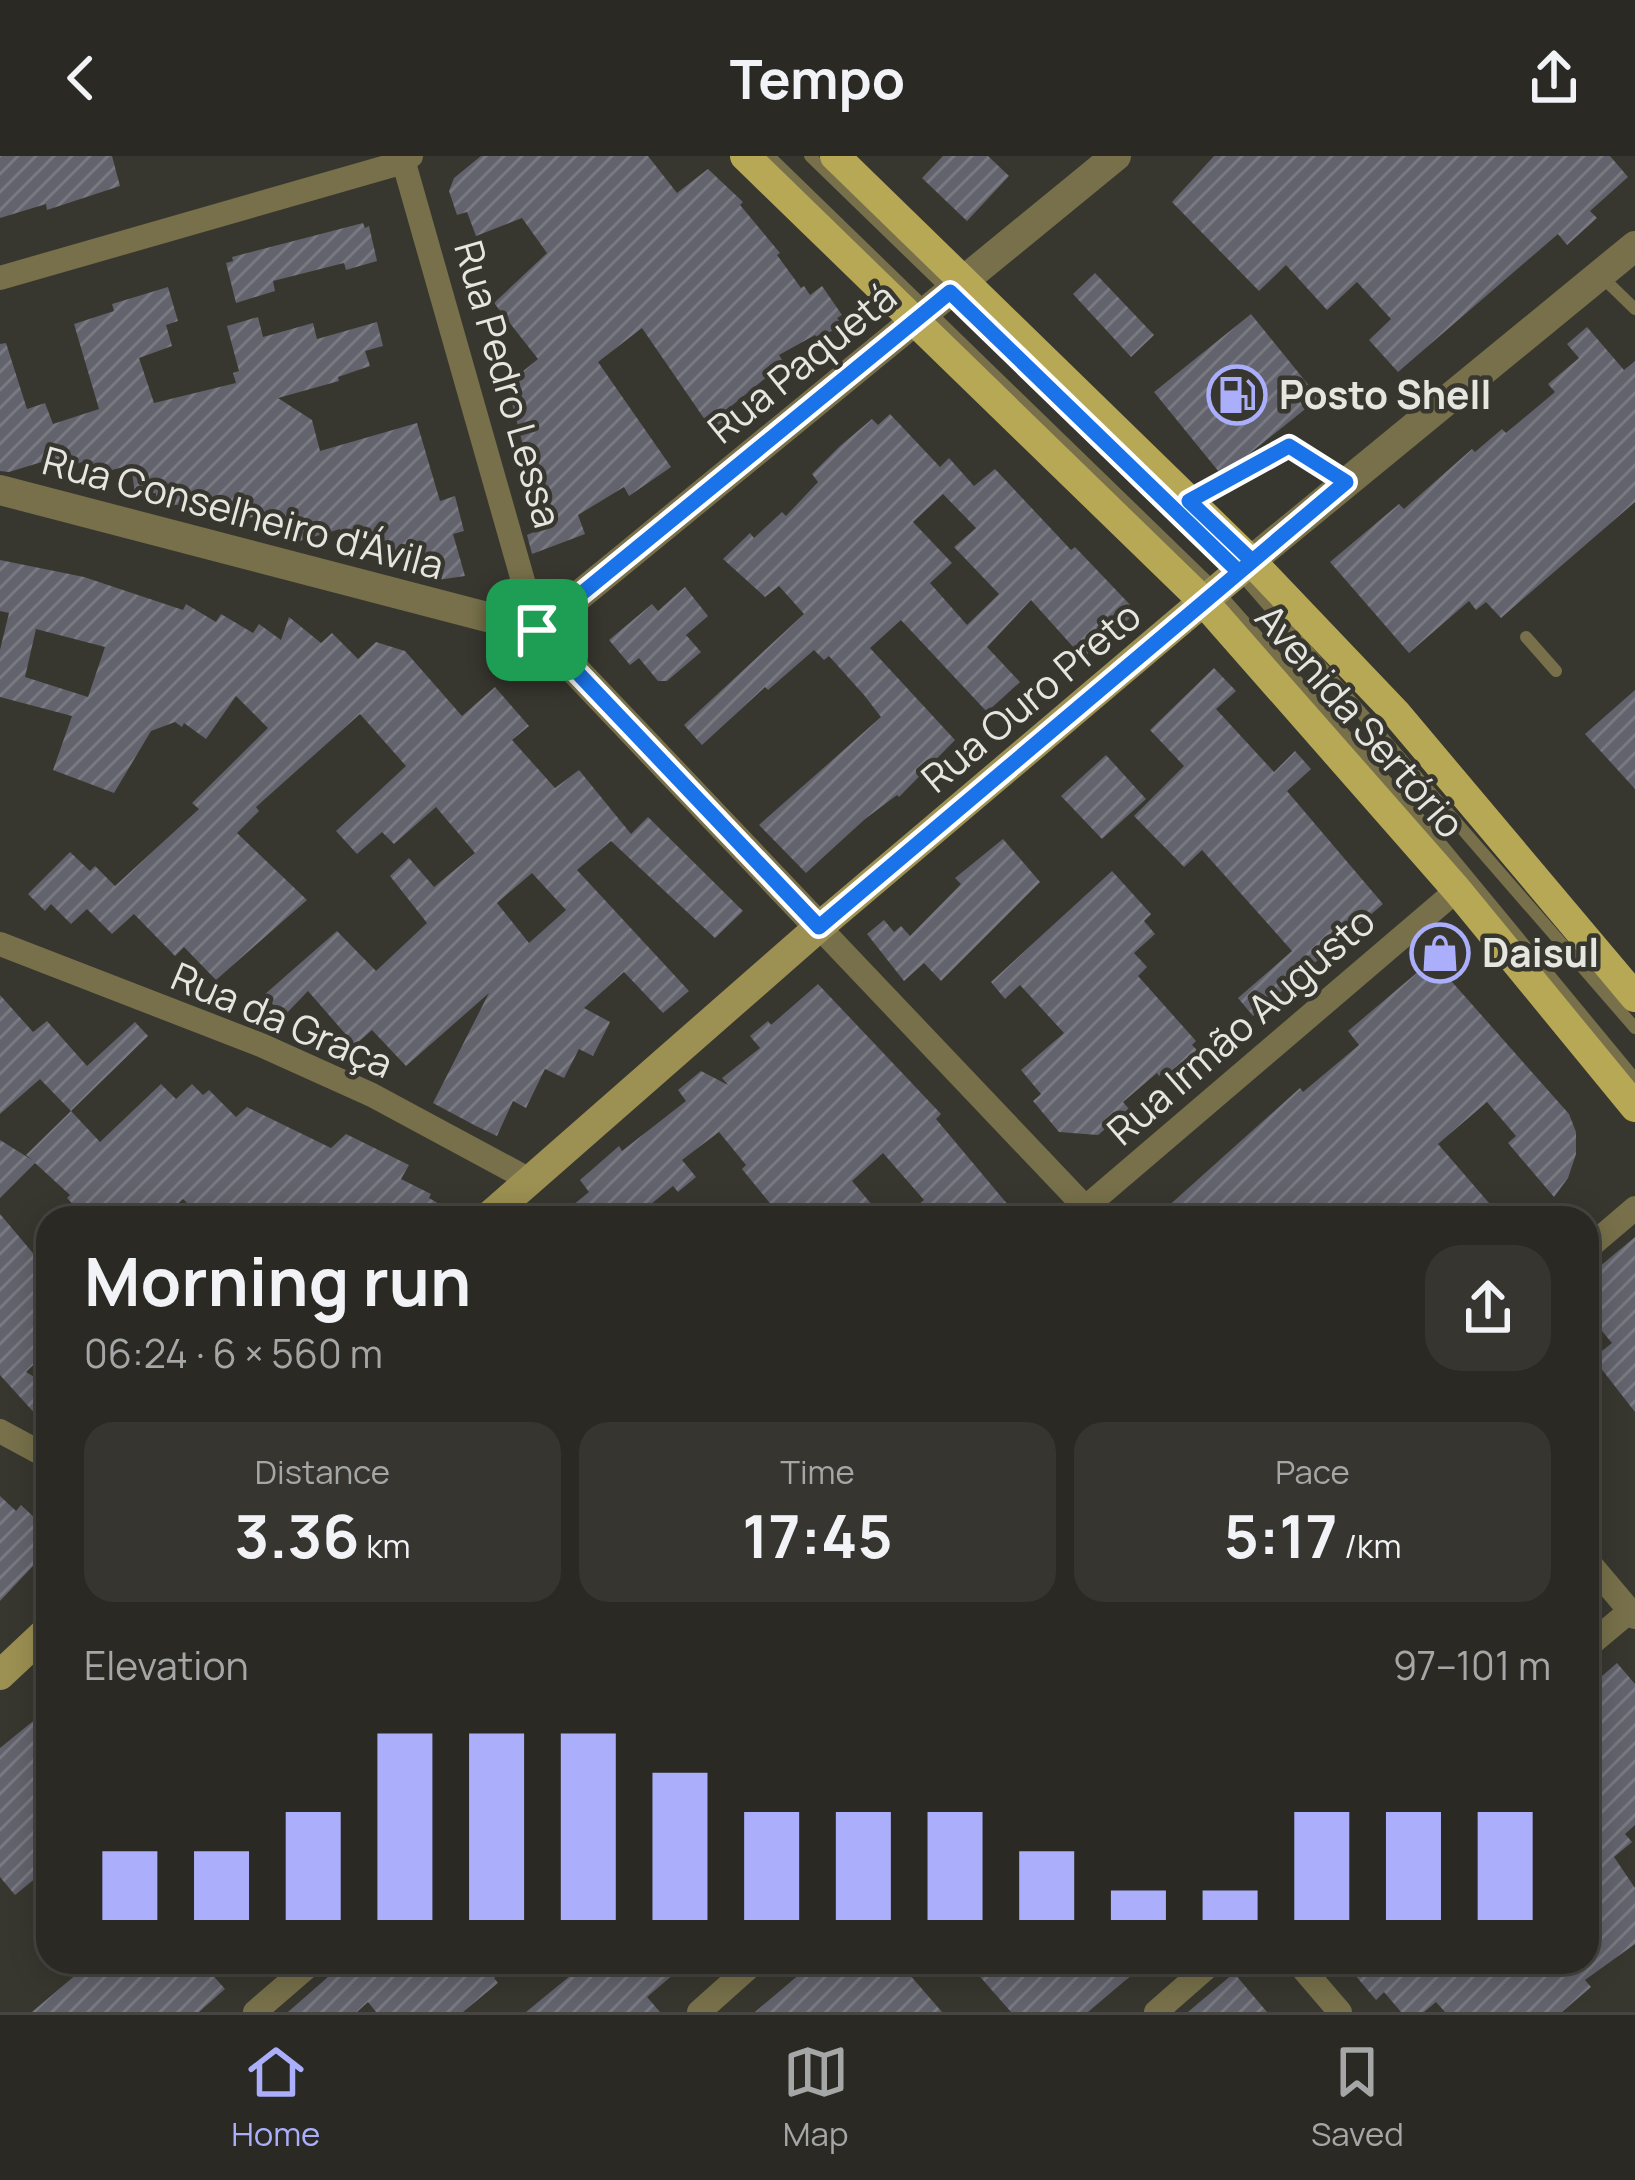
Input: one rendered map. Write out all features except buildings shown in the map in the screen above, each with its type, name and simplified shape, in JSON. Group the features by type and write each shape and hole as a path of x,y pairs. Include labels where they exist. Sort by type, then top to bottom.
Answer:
{"main road":[{"name":"Avenida Sertório","path":"746,156 940,300 1189,501 1228,582 1457,890 1635,1107"},
{"name":"Avenida Sertório","path":"835,156 940,300 1228,582 1395,712 1635,997"},
{"name":"Rua Ouro Preto","path":"500,1206 819,927 1228,582"},
{"path":"0,1675 36,1641"}],"street":[{"name":"Rua Paquetá","path":"537,630 1116,156"},
{"path":"0,278 406,158"},
{"name":"Rua Pedro Lessa","path":"406,158 537,630 819,927 1073,1206"},
{"name":"Rua Ouro Preto","path":"1228,582 1635,246"},
{"name":"Rua Conselheiro d'Ávila","path":"0,490 537,630"},
{"name":"Rua Irmão Augusto","path":"1087,1206 1457,890"},
{"name":"Rua da Graça","path":"0,944 298,1062 372,1095 528,1179"},
{"path":"1599,1239 1635,1208"},
{"path":"0,1431 36,1450"},
{"path":"1599,1574 1632,1614 1599,1637"},
{"path":"255,2012 299,1974"},
{"path":"699,2012 742,1974"},
{"path":"1156,2012 1199,1974"},
{"path":"1307,1974 1340,2012"}],"lane":[{"path":"769,156 940,300"},
{"path":"809,156 940,300 1228,582 1635,1028"},
{"path":"1600,276 1635,309"},
{"path":"1189,501 1289,446 1346,482"},
{"path":"1228,582 1635,1079"},
{"path":"1526,637 1556,671"}],"place":[{"name":"Posto Shell","path":"1237,395"},
{"name":"Daisul","path":"1440,953"}],"route":[{"path":"950,292 1239,572 1252,561 1189,501 1289,446 1346,482 819,927 537,630 950,292"}]}
